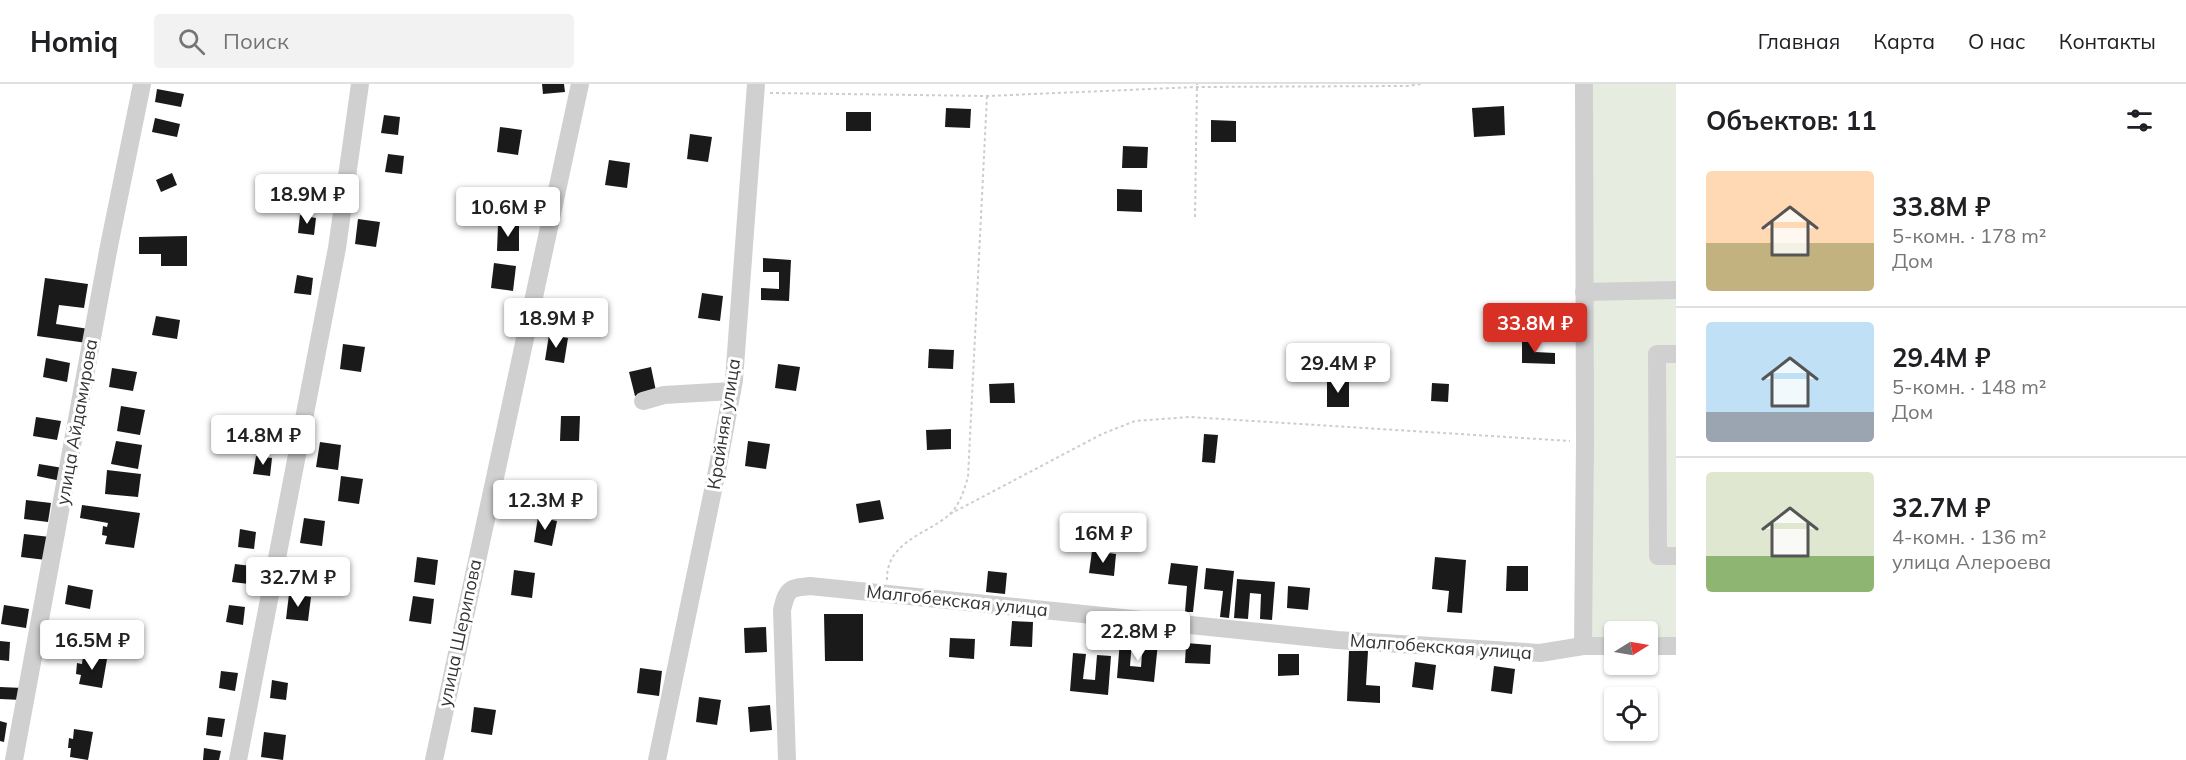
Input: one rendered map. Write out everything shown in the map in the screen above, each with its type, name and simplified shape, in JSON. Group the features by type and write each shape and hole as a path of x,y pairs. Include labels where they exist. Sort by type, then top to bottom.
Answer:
{"street":[{"name":"улица Айдамирова","path":"14,760 109,246 142,84"},
{"path":"238,760 338,248 360,84"},
{"name":"улица Шерипова","path":"434,760 580,84"},
{"path":"1583,646 1584,84"},
{"name":"Крайняя улица","path":"657,760 732,391 756,89"},
{"path":"1584,292 1676,290"},
{"path":"1676,354 1658,354 1658,556 1676,556"},
{"path":"643,401 664,395 732,391"},
{"name":"Малгобекская улица","path":"787,760 782,610 785,595 794,587 810,586 1337,640 1540,653 1583,646 1604,646"},
{"path":"1658,646 1676,646"}],"path":[{"path":"756,89 987,96 1197,86 1421,84"},
{"path":"1195,217 1197,86"},
{"path":"950,514 961,499 968,477 987,96"},
{"path":"888,594 887,575 893,557 905,542 950,514 1102,434 1135,421 1190,417 1585,442"}],"shaded area":[{"path":"1584,84 1676,84 1676,646 1658,646 1658,621 1604,621 1604,646 1583,646"}],"building":[{"path":"542,84 564,84 565,92 543,94"},
{"path":"157,89 184,94 181,107 155,102"},
{"path":"1504,106 1505,135 1474,137 1472,108"},
{"path":"946,108 971,109 970,128 945,127"},
{"path":"846,112 871,112 871,131 846,131"},
{"path":"384,115 400,117 398,135 381,133"},
{"path":"155,118 180,124 177,137 152,132"},
{"path":"1211,120 1236,121 1236,142 1211,142"},
{"path":"500,127 522,130 518,155 497,152"},
{"path":"690,134 712,137 708,162 687,159"},
{"path":"1123,146 1148,147 1147,168 1122,168"},
{"path":"388,154 404,156 402,174 385,172"},
{"path":"609,160 630,163 627,188 605,185"},
{"path":"172,173 177,185 161,192 156,180"},
{"path":"1117,189 1142,190 1142,212 1117,211"},
{"path":"300,215 316,218 314,235 298,233"},
{"path":"358,219 380,222 376,247 355,244"},
{"path":"498,225 519,226 519,251 497,251"},
{"path":"187,236 187,266 161,266 161,254 139,254 139,237"},
{"path":"763,258 791,260 789,301 761,300 761,288 779,289 779,272 763,272"},
{"path":"494,263 516,266 513,291 491,288"},
{"path":"297,275 313,278 311,295 294,293"},
{"path":"45,278 88,284 84,308 59,305 56,324 89,329 87,343 37,336"},
{"path":"702,293 723,296 720,321 698,318"},
{"path":"156,316 180,320 177,339 152,335"},
{"path":"549,335 568,338 564,363 545,360"},
{"path":"1522,338 1535,338 1535,352 1555,353 1555,364 1522,363"},
{"path":"343,344 365,347 361,372 340,369"},
{"path":"929,349 954,350 953,369 928,368"},
{"path":"46,358 70,363 67,382 43,377"},
{"path":"778,364 800,367 796,391 775,388"},
{"path":"651,367 656,391 635,396 629,372"},
{"path":"112,368 137,372 133,391 109,387"},
{"path":"1327,381 1349,382 1349,407 1327,407"},
{"path":"1014,383 1015,403 990,403 989,384"},
{"path":"1432,383 1449,384 1448,402 1431,401"},
{"path":"121,406 145,410 140,435 117,431"},
{"path":"561,416 580,416 579,441 560,441"},
{"path":"36,417 61,421 57,440 33,436"},
{"path":"259,421 276,424 273,441 257,439"},
{"path":"951,429 951,449 927,450 926,430"},
{"path":"1204,434 1218,435 1215,463 1202,462"},
{"path":"116,441 142,445 138,469 111,464"},
{"path":"748,441 770,444 766,469 745,466"},
{"path":"320,442 341,445 338,470 316,467"},
{"path":"256,456 272,458 270,476 253,474"},
{"path":"39,464 63,468 61,481 37,476"},
{"path":"107,470 141,474 138,497 105,494"},
{"path":"341,476 363,479 359,504 338,501"},
{"path":"26,500 51,503 48,522 24,519"},
{"path":"880,500 884,519 859,523 856,504"},
{"path":"82,505 140,513 134,548 105,544 107,536 102,535 103,526 107,527 108,523 80,518"},
{"path":"538,517 557,521 552,546 534,542"},
{"path":"304,518 325,521 322,546 300,543"},
{"path":"240,529 256,532 254,549 238,547"},
{"path":"24,534 50,537 46,560 21,557"},
{"path":"1092,551 1116,554 1114,576 1089,573"},
{"path":"417,557 438,560 435,585 414,582"},
{"path":"1435,557 1466,560 1462,613 1447,612 1449,591 1432,589"},
{"path":"1171,563 1198,566 1193,612 1185,612 1187,586 1168,584"},
{"path":"235,564 251,566 249,584 232,582"},
{"path":"1507,566 1528,566 1528,591 1506,591"},
{"path":"1206,568 1234,571 1229,618 1220,617 1223,591 1204,589"},
{"path":"514,570 535,573 532,598 511,595"},
{"path":"988,571 1007,573 1005,594 986,592"},
{"path":"1237,579 1275,582 1272,620 1260,619 1261,594 1250,593 1248,619 1234,618"},
{"path":"68,585 93,590 90,609 65,604"},
{"path":"1288,586 1310,588 1308,610 1287,608"},
{"path":"289,594 311,597 308,621 286,619"},
{"path":"413,596 434,599 431,624 409,621"},
{"path":"4,605 29,609 26,628 1,624"},
{"path":"229,605 245,607 243,625 226,622"},
{"path":"824,614 863,614 863,661 825,661"},
{"path":"1012,621 1033,622 1032,647 1010,646"},
{"path":"766,627 767,652 745,653 744,628"},
{"path":"950,638 975,639 974,659 949,657"},
{"path":"1120,640 1132,641 1130,666 1141,667 1143,641 1158,643 1154,682 1117,678"},
{"path":"0,641 10,642 9,661 0,660"},
{"path":"1186,643 1211,645 1210,664 1185,663"},
{"path":"1349,651 1368,651 1366,685 1380,686 1380,703 1347,701"},
{"path":"1073,653 1086,654 1083,679 1095,680 1097,655 1111,656 1108,695 1070,691"},
{"path":"1278,654 1299,654 1299,675 1278,676"},
{"path":"83,655 107,659 102,688 79,684 81,675 76,674 77,663 82,664"},
{"path":"1415,662 1436,665 1433,690 1412,687"},
{"path":"1494,666 1515,669 1512,694 1491,691"},
{"path":"640,668 662,671 659,696 637,693"},
{"path":"221,671 238,673 235,691 219,688"},
{"path":"272,680 288,683 286,700 270,698"},
{"path":"0,687 23,688 22,700 0,699"},
{"path":"699,697 721,700 717,725 696,722"},
{"path":"770,705 772,730 750,732 748,707"},
{"path":"474,707 496,710 492,735 471,732"},
{"path":"208,717 225,719 222,737 206,735"},
{"path":"0,721 7,723 4,742 0,741"},
{"path":"74,729 93,732 88,760 70,757 69,738 73,739"},
{"path":"264,732 286,735 283,760 261,757"},
{"path":"204,748 221,751 219,760 203,760"}]}
